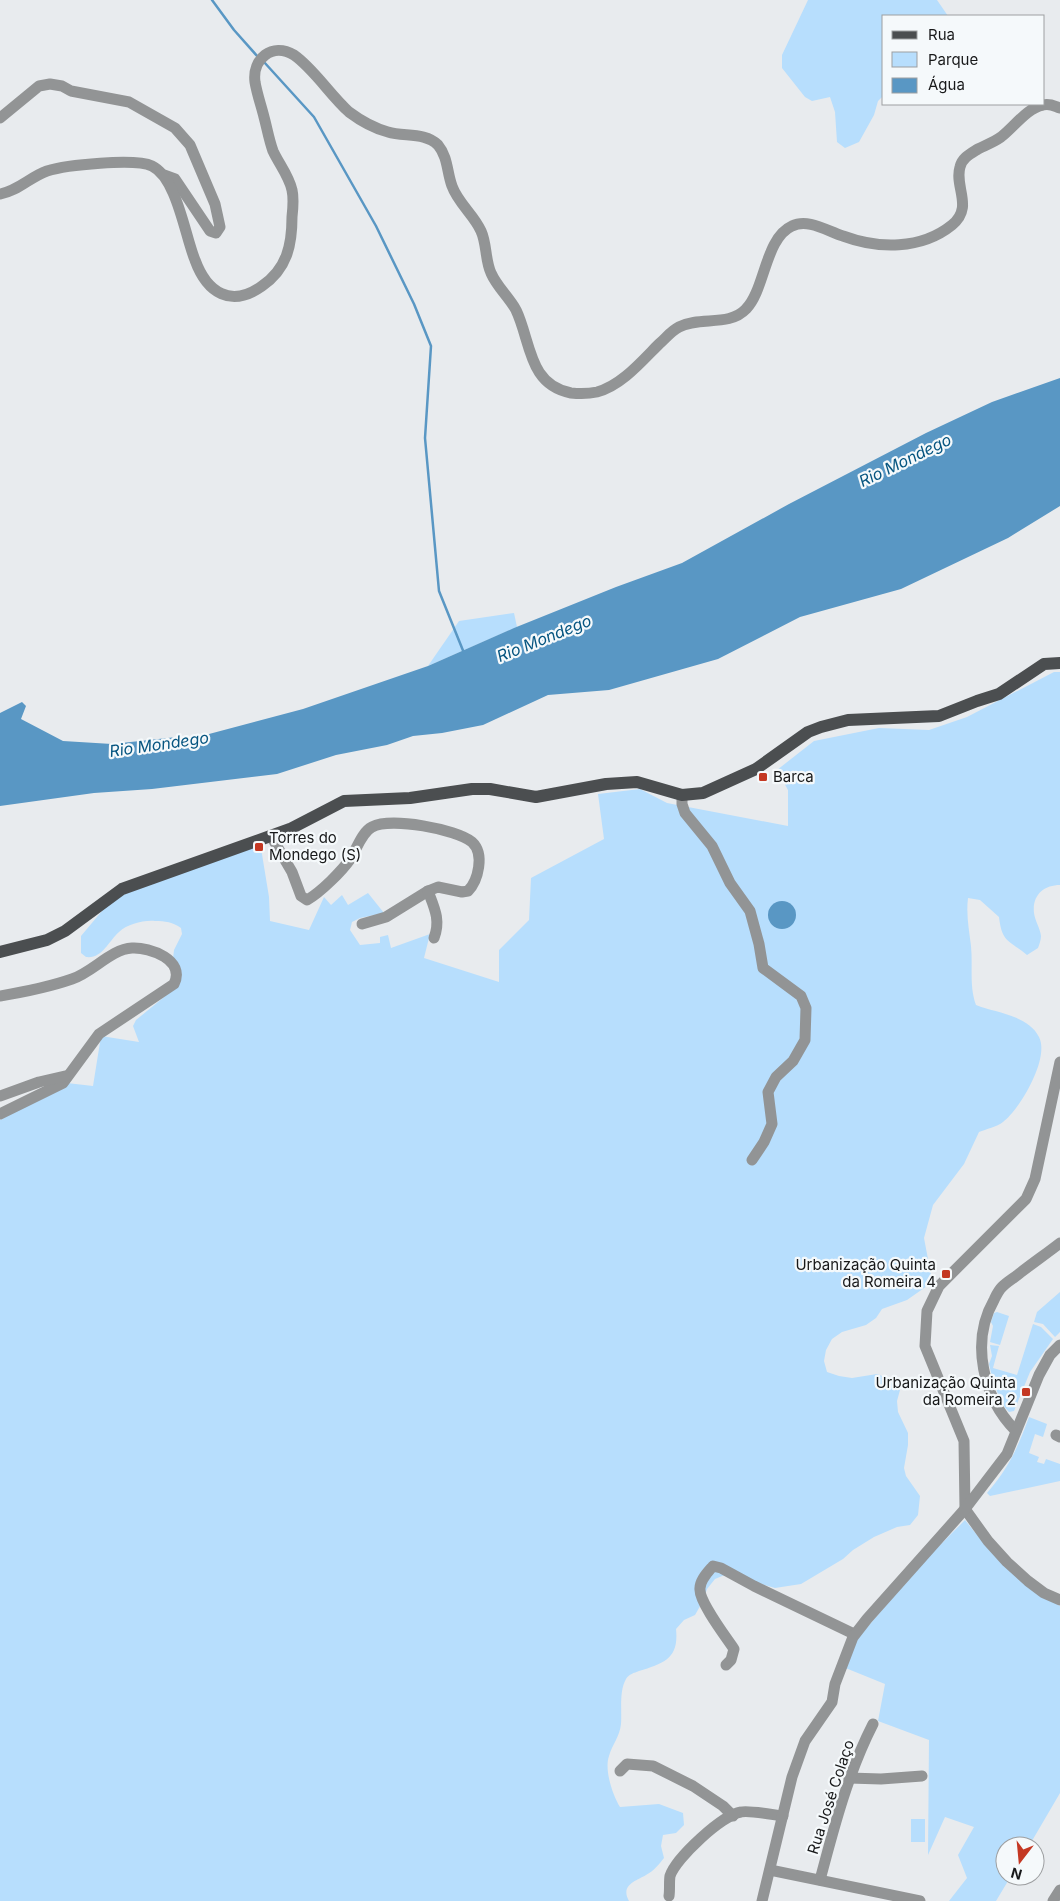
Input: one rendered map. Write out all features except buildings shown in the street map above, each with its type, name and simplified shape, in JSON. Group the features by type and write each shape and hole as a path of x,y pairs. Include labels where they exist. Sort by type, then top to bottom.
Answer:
{"main road":[{"path":"0,952 47,940 65,930 122,889 290,829 344,801 410,798 472,789 490,789 536,797 606,784 636,782 692,795 711,791 756,769 808,732 821,727 848,720 939,716 977,700 999,694 1044,664 1060,664"}],"street":[{"path":"164,175 182,214 195,263 214,289 230,297 248,295 278,272 287,257 292,232 293,193 289,179 273,149 255,80 255,71 258,62 271,51 287,51 298,58 338,102 371,127 392,134 426,137 439,146 447,164 454,192 480,228 492,276 516,310 535,365 544,379 553,387 566,392 580,394 602,391 615,384 674,329 693,322 732,318 745,310 751,303 767,261 782,233 795,224 809,224 848,238 890,246 919,242 950,227 961,213 963,199 958,173 964,159 973,152 998,140 1031,111 1043,105 1052,105 1060,108"},
{"path":"0,118 39,86 50,84 62,86 71,91 129,102 175,128 190,145 215,204 220,227 216,232 210,232 175,179 164,175 156,168 139,162 69,167 45,172 12,191 0,194"},
{"path":"682,794 682,804 685,813 712,846 730,883 750,911 763,968 801,996 806,1008 805,1040 794,1060 776,1077 768,1092 772,1124 764,1142 752,1160"},
{"path":"271,836 292,872 301,896 307,900 346,865 361,839 372,827 393,822 409,823 454,834 473,843 477,850 478,876 475,884 468,891 462,892 438,888 428,891 386,917 362,924"},
{"path":"428,891 438,918 434,938"},
{"path":"0,996 72,979 95,968 116,952 133,948 163,955 169,959 176,974 174,984 99,1034 63,1083 0,1114"},
{"path":"1060,1062 1035,1179 1026,1199 939,1286 927,1311 925,1346 964,1441 965,1509 988,1541 1007,1562 1028,1582 1044,1593 1060,1600"},
{"path":"0,1096 39,1082 70,1075"},
{"path":"1016,1431 1005,1420 996,1406 983,1369 980,1341 984,1322 1001,1288 1060,1243"},
{"path":"762,1901 792,1777 799,1756 815,1724 828,1710 832,1702 845,1655 854,1634 965,1509 1007,1454 1039,1374 1050,1356 1060,1345"},
{"path":"726,1664 731,1660 734,1649 703,1601 700,1589 703,1578 712,1566 721,1568 854,1634"},
{"name":"Rua José Colaço","path":"820,1880 849,1778 858,1754 873,1724"},
{"path":"620,1771 627,1764 653,1766 693,1786 723,1806 733,1816"},
{"path":"849,1778 881,1779 922,1776"},
{"path":"669,1896 670,1877 684,1855 719,1823 741,1812 783,1816"},
{"path":"770,1870 820,1880 891,1898 920,1901"},
{"path":"1053,1901 1060,1890"}],"green space":[{"path":"808,0 937,0 947,15 882,15 882,97 878,101 874,115 859,142 845,148 837,142 835,112 830,97 812,101 805,97 782,68 782,55"},
{"path":"514,613 517,627 428,666 459,621"},
{"path":"1054,672 1060,672 1060,885 1044,889 1035,901 1035,919 1041,936 1038,948 1027,955 1007,940 1002,932 999,917 980,900 968,898 967,904 972,953 972,983 976,1005 1020,1019 1034,1030 1039,1037 1041,1046 1037,1070 1025,1095 1010,1115 1001,1124 979,1132 964,1164 933,1205 924,1238 931,1275 927,1286 907,1300 882,1309 876,1318 866,1325 842,1332 832,1339 826,1350 824,1361 827,1372 839,1376 852,1378 877,1374 896,1379 900,1390 897,1401 898,1412 908,1433 904,1468 906,1476 920,1496 918,1515 910,1525 897,1527 874,1537 853,1550 843,1559 801,1584 775,1588 727,1574 715,1579 707,1589 695,1615 684,1620 676,1629 675,1647 668,1658 663,1662 627,1677 622,1695 620,1728 608,1762 608,1775 615,1796 620,1807 659,1804 683,1813 684,1825 676,1833 663,1835 661,1846 664,1858 651,1872 630,1884 626,1891 629,1901 0,1901 0,1120 67,1083 93,1086 101,1036 139,1042 133,1026 136,1020 169,993 174,950 182,934 181,928 175,924 159,921 136,923 119,932 101,953 92,957 86,957 81,953 81,936 112,899 260,842 269,897 270,921 309,930 324,897 331,905 342,895 348,905 368,893 384,913 360,918 352,922 350,930 360,945 380,943 380,937 388,935 391,948 430,934 424,958 499,982 499,950 529,920 531,878 604,839 598,794 640,789 667,803 788,826 788,790 777,770 814,741 879,728 929,730 967,717"},
{"path":"1060,1292 1060,1332 1055,1337 1043,1324 1034,1322 1037,1312"},
{"path":"997,1312 1009,1316 1000,1345 990,1342 993,1326 991,1322 994,1313"},
{"path":"1033,1324 1041,1327 1053,1339 1030,1372 1014,1411 1009,1412 999,1396 992,1376 989,1364 992,1356 990,1345 999,1346 993,1368 1017,1375"},
{"path":"1029,1417 1047,1424 1043,1437 1035,1434 1029,1453 1039,1457 1037,1462 1044,1464 1046,1459 1060,1464 1060,1481 990,1496 987,1493 1012,1457"},
{"path":"965,1520 1008,1567 1033,1589 1060,1606 1060,1793 1035,1836 995,1836 995,1886 1005,1886 996,1901 949,1901 967,1878 958,1855 974,1827 945,1817 928,1855 929,1740 878,1721 885,1684 843,1667 857,1639 929,1556"},
{"path":"911,1819 925,1819 925,1842 911,1842"}],"water":[{"name":"Rio Mondego","path":"1060,378 1060,506 1008,538 901,589 800,617 718,659 609,690 548,695 483,725 442,733 413,736 387,745 336,755 277,774 152,789 94,793 0,806 0,713 22,702 26,706 21,719 63,741 112,744 177,737 194,738 303,709 428,666 514,628 682,563 789,504 926,433 992,402"},
{"path":"782,901 792,905 796,915 792,925 782,929 772,925 768,915 772,905"}],"waterway":[{"path":"212,0 234,30 258,57"},
{"path":"264,62 314,117 376,226 414,304 431,346 425,438 439,591 464,653"}],"place":[{"name":"Barca","path":"763,777"},
{"name":"Torres do Mondego (S)","path":"259,847"},
{"name":"Urbanização Quinta da Romeira 4","path":"946,1274"},
{"name":"Urbanização Quinta da Romeira 2","path":"1026,1392"}]}
